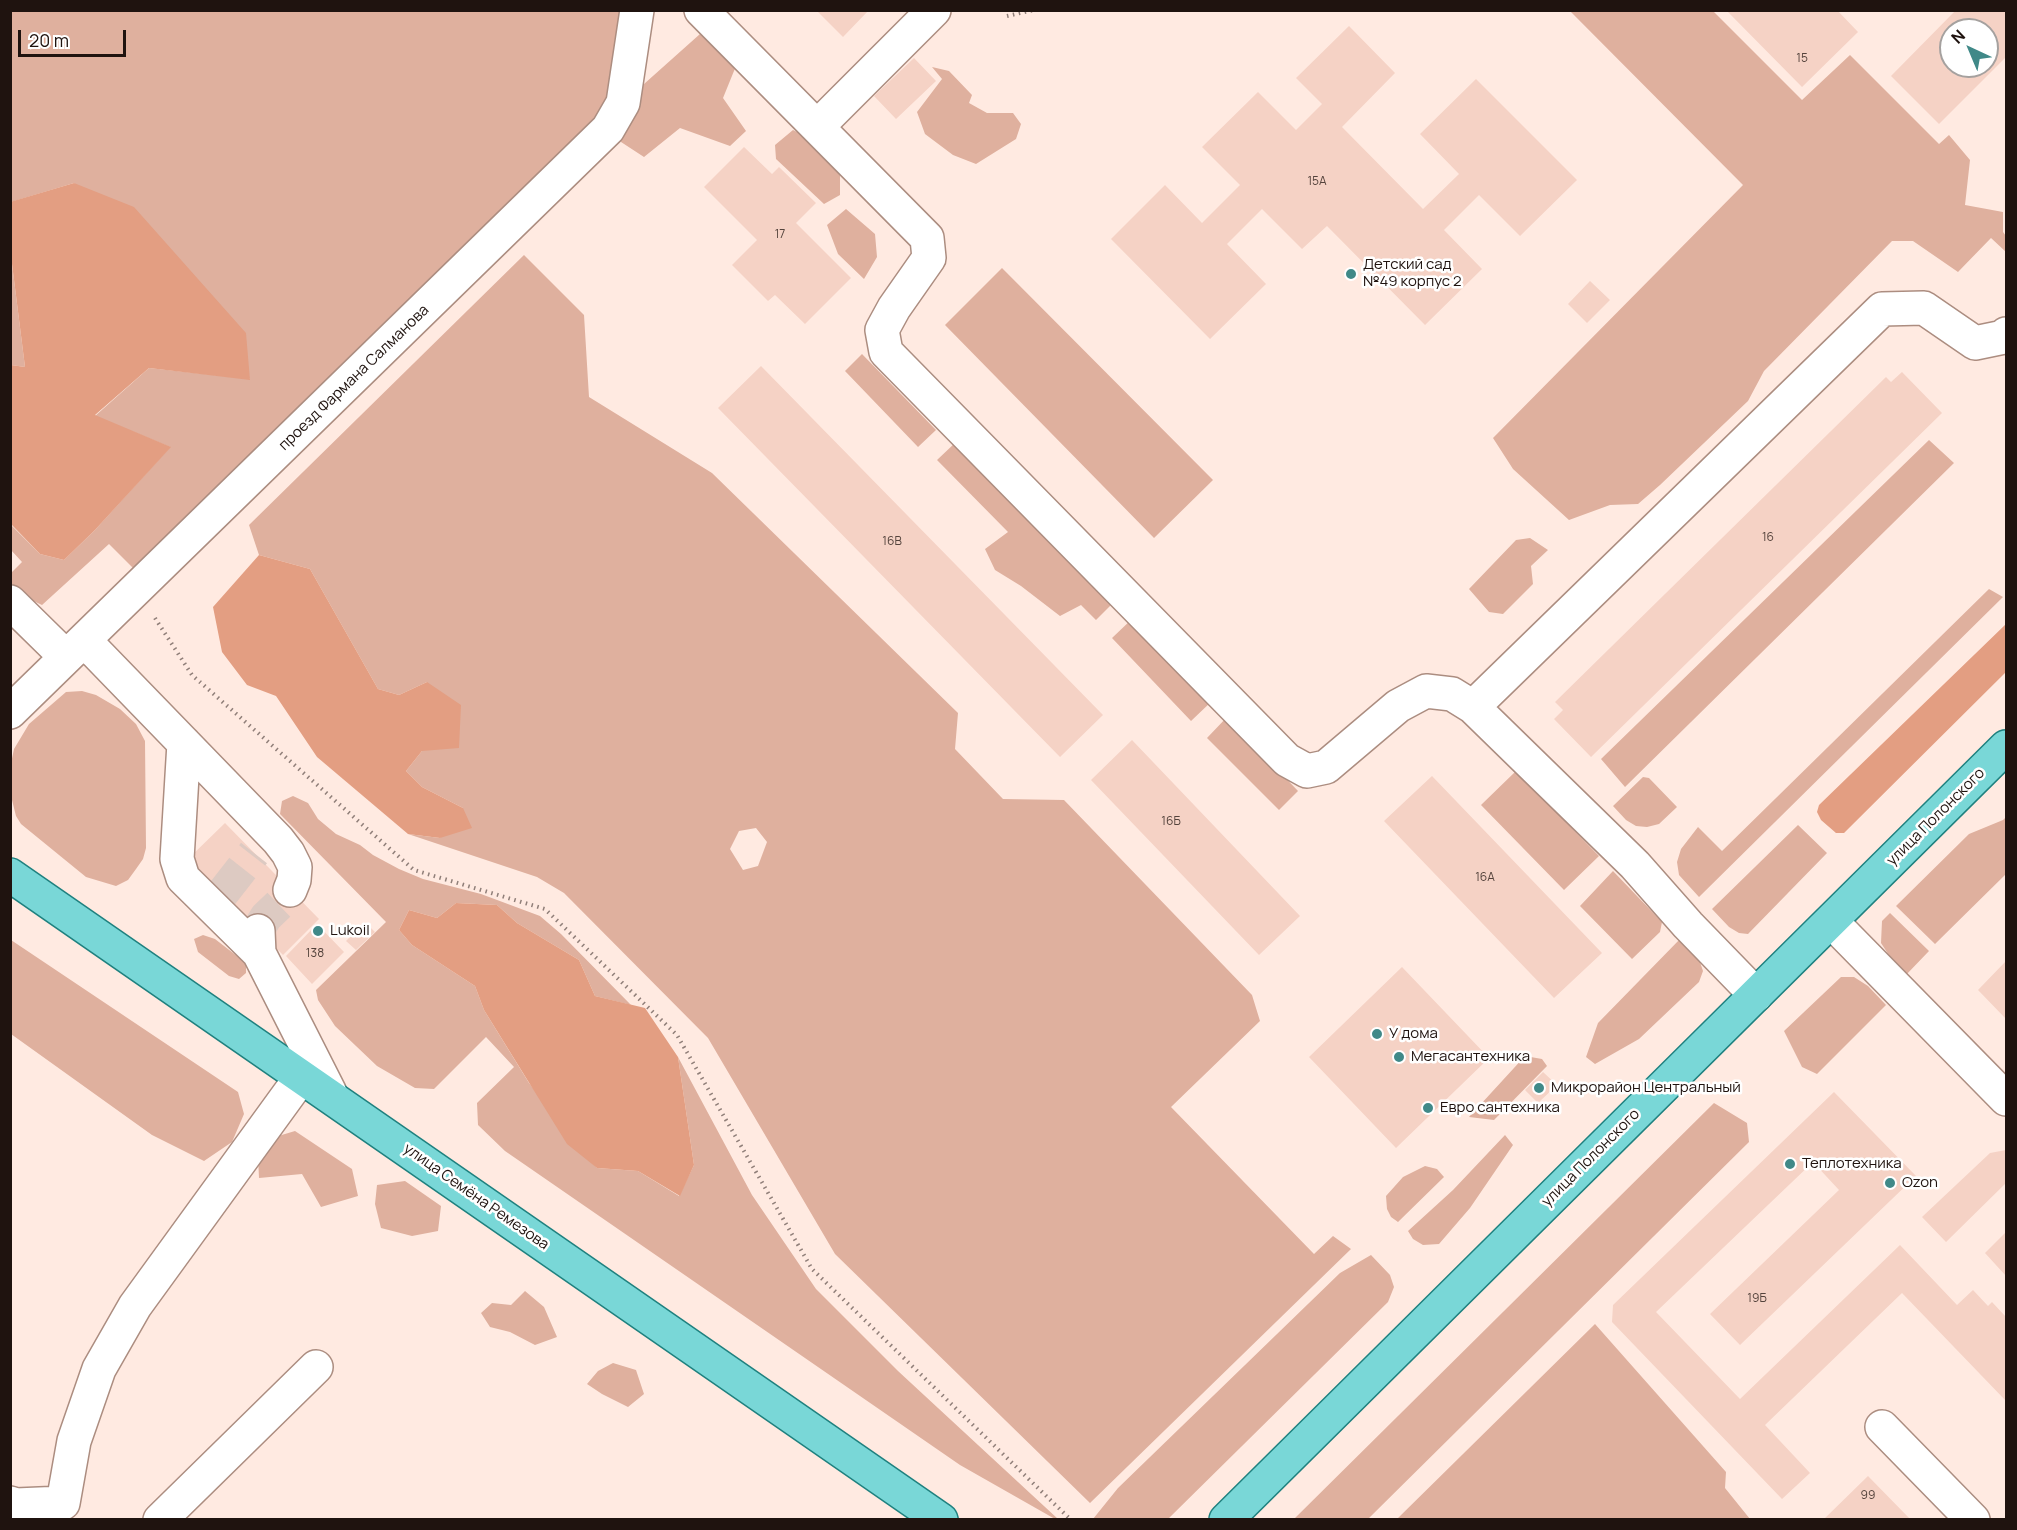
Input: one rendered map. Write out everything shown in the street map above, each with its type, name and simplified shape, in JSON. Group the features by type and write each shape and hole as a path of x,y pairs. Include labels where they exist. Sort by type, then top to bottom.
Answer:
{"main road":[{"name":"улица Полонского","path":"1226,1520 2007,747"},
{"name":"улица Семёна Ремезова","path":"10,875 941,1520"}],"street":[{"name":"проезд Фармана Салманова","path":"10,712 608,129 623,103 637,10"},
{"path":"701,10 927,238 929,258 894,308 882,330 886,352 1287,760 1306,771 1326,767 1398,706 1426,691 1452,694 1473,707 1635,866 1756,995"},
{"path":"818,126 934,10"},
{"path":"1473,707 1882,309 1924,308 1975,343 2004,337 2007,334"},
{"path":"10,602 75,649 184,743 262,843 288,853 295,867 290,890"},
{"path":"184,743 177,859 183,878 217,901 259,942 330,1095"},
{"path":"1831,921 2007,1099"},
{"path":"10,1503 16,1505 63,1503 74,1441 99,1369 135,1306 302,1076"},
{"path":"160,1520 316,1367"},
{"path":"1882,1427 1973,1520"}],"path":[{"path":"1007,16 1034,10"},
{"path":"151,612 192,675 414,870 545,909 677,1035 812,1269 1071,1520"}],"shaded area":[{"path":"11,11 625,11 611,99 596,120 134,569 109,544 42,605 25,597 11,583 11,573 22,562 11,550 10,524 40,554 64,560 95,530 170,447 95,416 149,368 250,379 74,183 11,202"},
{"path":"1570,11 1713,11 1802,100 1850,55 1939,144 1949,135 1970,160 1965,205 2003,212 2006,252 1991,238 1958,272 1913,241 1892,241 1764,371 1748,401 1660,485 1638,504 1610,505 1569,520 1513,469 1493,438 1743,185"},
{"path":"700,34 736,66 723,98 746,131 730,146 680,128 644,157 621,142 620,126 644,84"},
{"path":"932,67 949,71 972,95 969,103 987,113 1013,113 1021,124 1016,139 976,164 953,155 925,134 917,112 942,79"},
{"path":"793,130 813,140 840,173 840,195 824,204 776,159 775,145"},
{"path":"74,183 134,207 246,333 250,380 149,368 95,415 171,447 95,530 64,560 40,554 11,524 11,365 25,367 11,256 10,202"},
{"path":"846,209 875,234 877,257 864,279 838,254 827,225"},
{"path":"524,255 584,315 589,397 712,473 958,713 955,749 1003,799 1064,800 1252,995 1260,1021 1171,1107 1314,1254 1333,1236 1351,1249 1090,1503 835,1254 708,1038 564,893 537,877 408,834 440,838 463,808 422,787 406,771 422,751 427,682 399,695 378,689 310,569 259,555 249,525","holes":["756,828 767,842 758,866 743,870 730,849 739,831"]},
{"path":"11,256 25,367 11,365"},
{"path":"1002,268 1213,480 1154,538 945,325"},
{"path":"862,354 936,430 918,447 845,371"},
{"path":"1929,440 1954,463 1625,787 1601,759"},
{"path":"956,442 1113,603 1096,620 1081,605 1060,616 1021,586 995,570 985,549 1008,532 937,460"},
{"path":"1530,538 1548,550 1531,566 1533,584 1503,614 1489,612 1469,589 1516,540"},
{"path":"259,555 310,569 378,689 399,695 427,682 461,705 459,748 422,751 406,771 422,787 463,808 472,828 440,838 408,834 317,757 276,696 247,685 222,652 213,607"},
{"path":"1989,589 2003,597 1699,897 1679,875 1677,862 1681,849 1698,827 1722,851"},
{"path":"1133,618 1212,701 1191,721 1112,638"},
{"path":"2006,624 2006,672 1844,833 1836,833 1821,820 1817,812 1819,805"},
{"path":"82,691 96,695 120,709 136,724 145,741 146,848 143,859 128,880 116,886 86,877 21,824 16,816 12,800 10,768 14,749 29,724 66,692"},
{"path":"1227,717 1298,791 1279,810 1207,738"},
{"path":"1516,771 1599,856 1564,890 1481,805"},
{"path":"1643,777 1649,778 1677,807 1659,824 1647,827 1636,826 1626,820 1613,806"},
{"path":"293,796 308,803 318,819 336,834 360,845 399,869 423,879 481,894 540,916 561,934 631,1005 595,996 579,960 517,923 497,905 456,903 437,918 409,910 399,930 412,945 475,986 484,1010 529,1083 597,1168 638,1171 679,1196 694,1165 678,1057 752,1195 816,1289 898,1371 1058,1519 960,1465 505,1151 478,1125 477,1103 514,1067 486,1037 434,1089 415,1088 377,1066 335,1026 318,1000 316,990 386,922 280,814 282,801"},
{"path":"2006,817 2006,874 1935,944 1896,906 1969,834"},
{"path":"1798,825 1827,853 1748,934 1739,933 1729,927 1712,909"},
{"path":"1613,871 1662,922 1660,932 1632,959 1580,906"},
{"path":"456,903 497,905 517,923 579,960 595,996 645,1008 678,1057 694,1165 680,1196 638,1171 597,1168 567,1144 484,1010 475,986 412,945 399,930 409,910 437,918"},
{"path":"1890,913 1929,951 1905,976 1881,943 1882,921"},
{"path":"203,935 215,939 246,963 246,973 239,979 229,976 198,952 194,939"},
{"path":"1681,938 1698,956 1703,971 1699,982 1639,1039 1595,1064 1586,1057 1598,1023"},
{"path":"11,940 238,1092 244,1114 232,1142 204,1161 152,1135 11,1034"},
{"path":"1841,977 1854,977 1868,986 1886,1005 1817,1074 1802,1067 1784,1031"},
{"path":"1525,1056 1542,1059 1547,1066 1494,1120 1469,1117"},
{"path":"1714,1103 1747,1123 1749,1142 1368,1519 1294,1519"},
{"path":"295,1131 352,1169 358,1196 321,1207 302,1174 259,1178 258,1157 275,1137"},
{"path":"1505,1135 1513,1145 1470,1208 1439,1244 1423,1245 1413,1239 1408,1231 1453,1190"},
{"path":"1425,1166 1437,1169 1444,1177 1398,1222 1391,1217 1387,1209 1386,1196 1403,1177"},
{"path":"405,1181 441,1206 438,1231 412,1236 381,1228 375,1204 377,1185"},
{"path":"1371,1255 1390,1275 1394,1287 1388,1302 1168,1519 1093,1519 1118,1488 1340,1273"},
{"path":"525,1291 544,1307 557,1337 535,1345 510,1332 490,1327 481,1313 492,1303 511,1305"},
{"path":"1595,1324 1726,1472 1725,1488 1750,1519 1397,1519"},
{"path":"613,1363 636,1370 644,1394 628,1407 587,1384 598,1371"}],"building":[{"path":"816,10 869,10 843,37"},
{"path":"1726,10 1837,10 1858,32 1802,87"},
{"path":"1956,10 2006,10 2006,57 1999,64 1999,18 1948,18"},
{"path":"1349,26 1395,73 1342,127 1423,209 1459,174 1420,134 1476,79 1577,180 1520,236 1479,195 1444,230 1482,269 1425,325 1327,226 1302,249 1262,209 1227,244 1266,284 1210,339 1111,239 1165,185 1202,223 1240,185 1202,147 1258,92 1296,130 1322,104 1296,78"},
{"path":"1939,27 1939,78 1985,78 1939,124 1891,76"},
{"path":"914,58 936,81 896,119 874,96"},
{"path":"744,147 772,174 779,167 816,203 796,223 851,278 805,324 775,295 768,301 732,265 757,240 704,187"},
{"path":"1590,281 1610,300 1587,323 1568,304"},
{"path":"761,366 1103,715 1060,757 718,408"},
{"path":"1902,372 1942,413 1591,757 1554,719 1563,710 1555,702 1886,377 1891,382"},
{"path":"1132,740 1300,916 1259,955 1091,780"},
{"path":"1432,776 1602,953 1554,998 1384,821"},
{"path":"225,823 319,919 283,955 188,859"},
{"path":"365,922 375,932 356,950 346,941"},
{"path":"317,924 344,952 312,984 286,956"},
{"path":"2006,961 2006,1019 1978,990"},
{"name":"Мегасантехника","path":"1402,967 1489,1058 1396,1148 1309,1057"},
{"path":"1543,1072 1557,1085 1538,1103 1525,1090"},
{"path":"1834,1092 1916,1176 1740,1345 1710,1314 1839,1190 1813,1162 1656,1312 1740,1399 1900,1245 1957,1305 1973,1290 1988,1306 1992,1302 2006,1317 2006,1401 1902,1293 1765,1425 1810,1473 1782,1499 1612,1322 1613,1305"},
{"path":"2006,1150 2006,1183 1946,1242 1922,1217 1990,1153"},
{"path":"2006,1232 2006,1276 1985,1253"},
{"path":"1868,1476 1911,1520 1823,1520"}],"tunnel":[{"path":"222,894 254,853"},
{"path":"258,930 266,917 288,896 290,890"}],"place":[{"name":"Детский сад №49 корпус 2","path":"1351,274"},
{"name":"Lukoil","path":"318,931"},
{"name":"У дома","path":"1377,1034"},
{"name":"Мегасантехника","path":"1399,1057"},
{"name":"Микрорайон Центральный","path":"1539,1088"},
{"name":"Евро сантехника","path":"1428,1108"},
{"name":"Теплотехника","path":"1790,1164"},
{"name":"Ozon","path":"1890,1183"}]}
